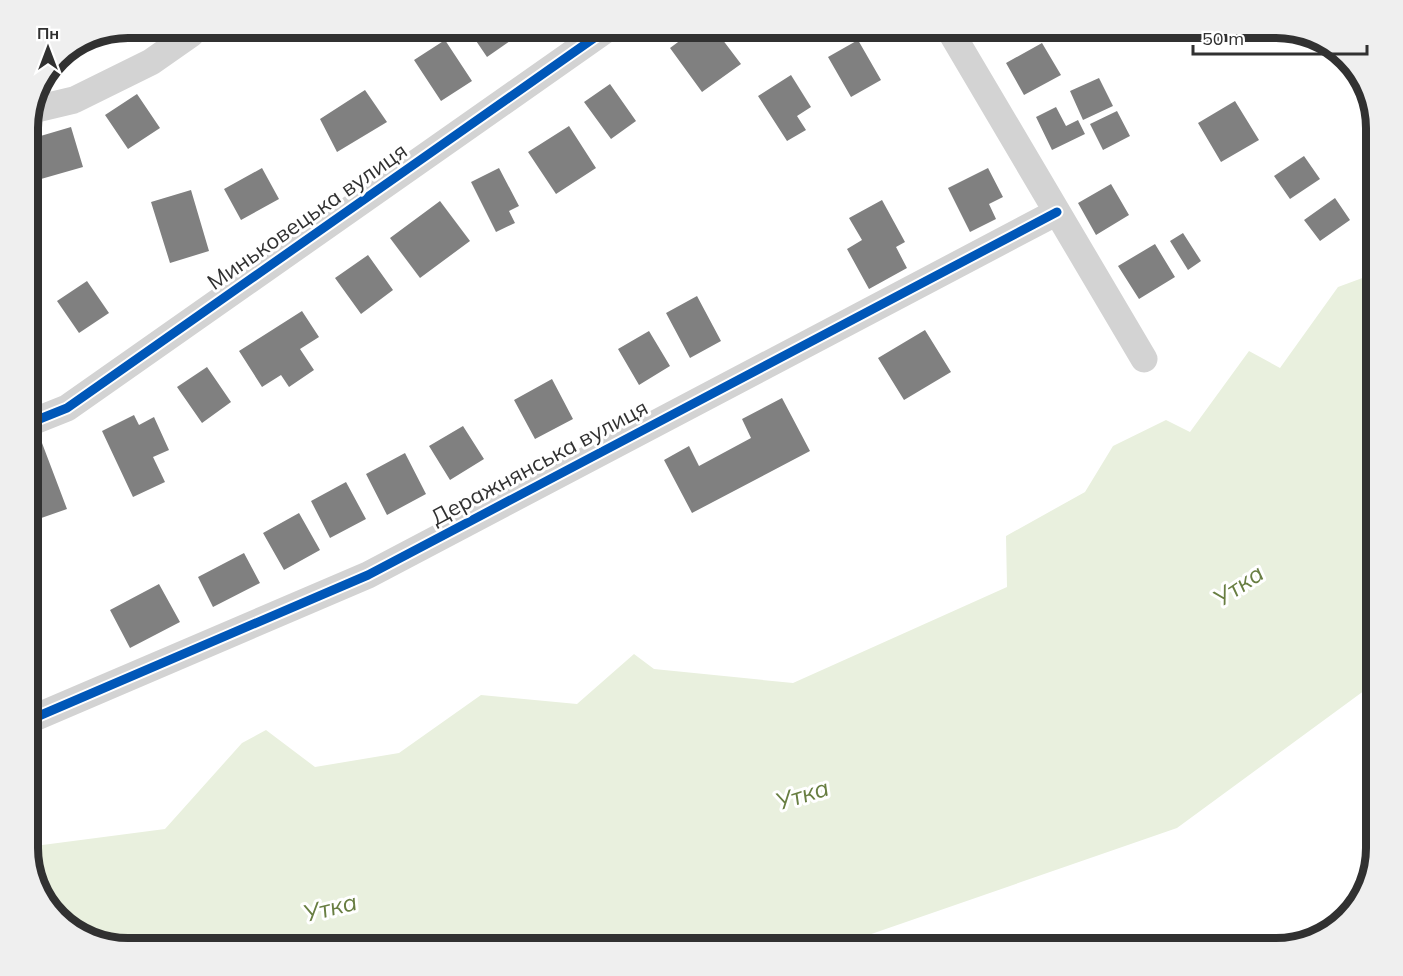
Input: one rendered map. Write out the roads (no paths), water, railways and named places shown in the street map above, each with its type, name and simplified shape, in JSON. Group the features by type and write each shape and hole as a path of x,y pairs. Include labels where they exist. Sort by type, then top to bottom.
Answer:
{"street":[{"path":"40,108 74,100 151,62 187,37"},
{"name":"Миньковецька вулиця","path":"38,420 67,408 595,37"},
{"path":"954,37 1144,359"},
{"name":"Деражнянська вулиця","path":"38,716 368,574 1057,212"}],"water":[{"name":"Утка","path":"1366,277 1366,689 1177,828 860,938 785,938 773,935 767,938 110,937 88,929 68,916 44,883 38,846 165,829 242,743 266,730 315,767 399,753 481,695 577,704 634,654 654,669 793,683 1007,587 1006,536 1085,492 1113,446 1166,420 1190,432 1249,351 1280,368 1338,287"}]}
